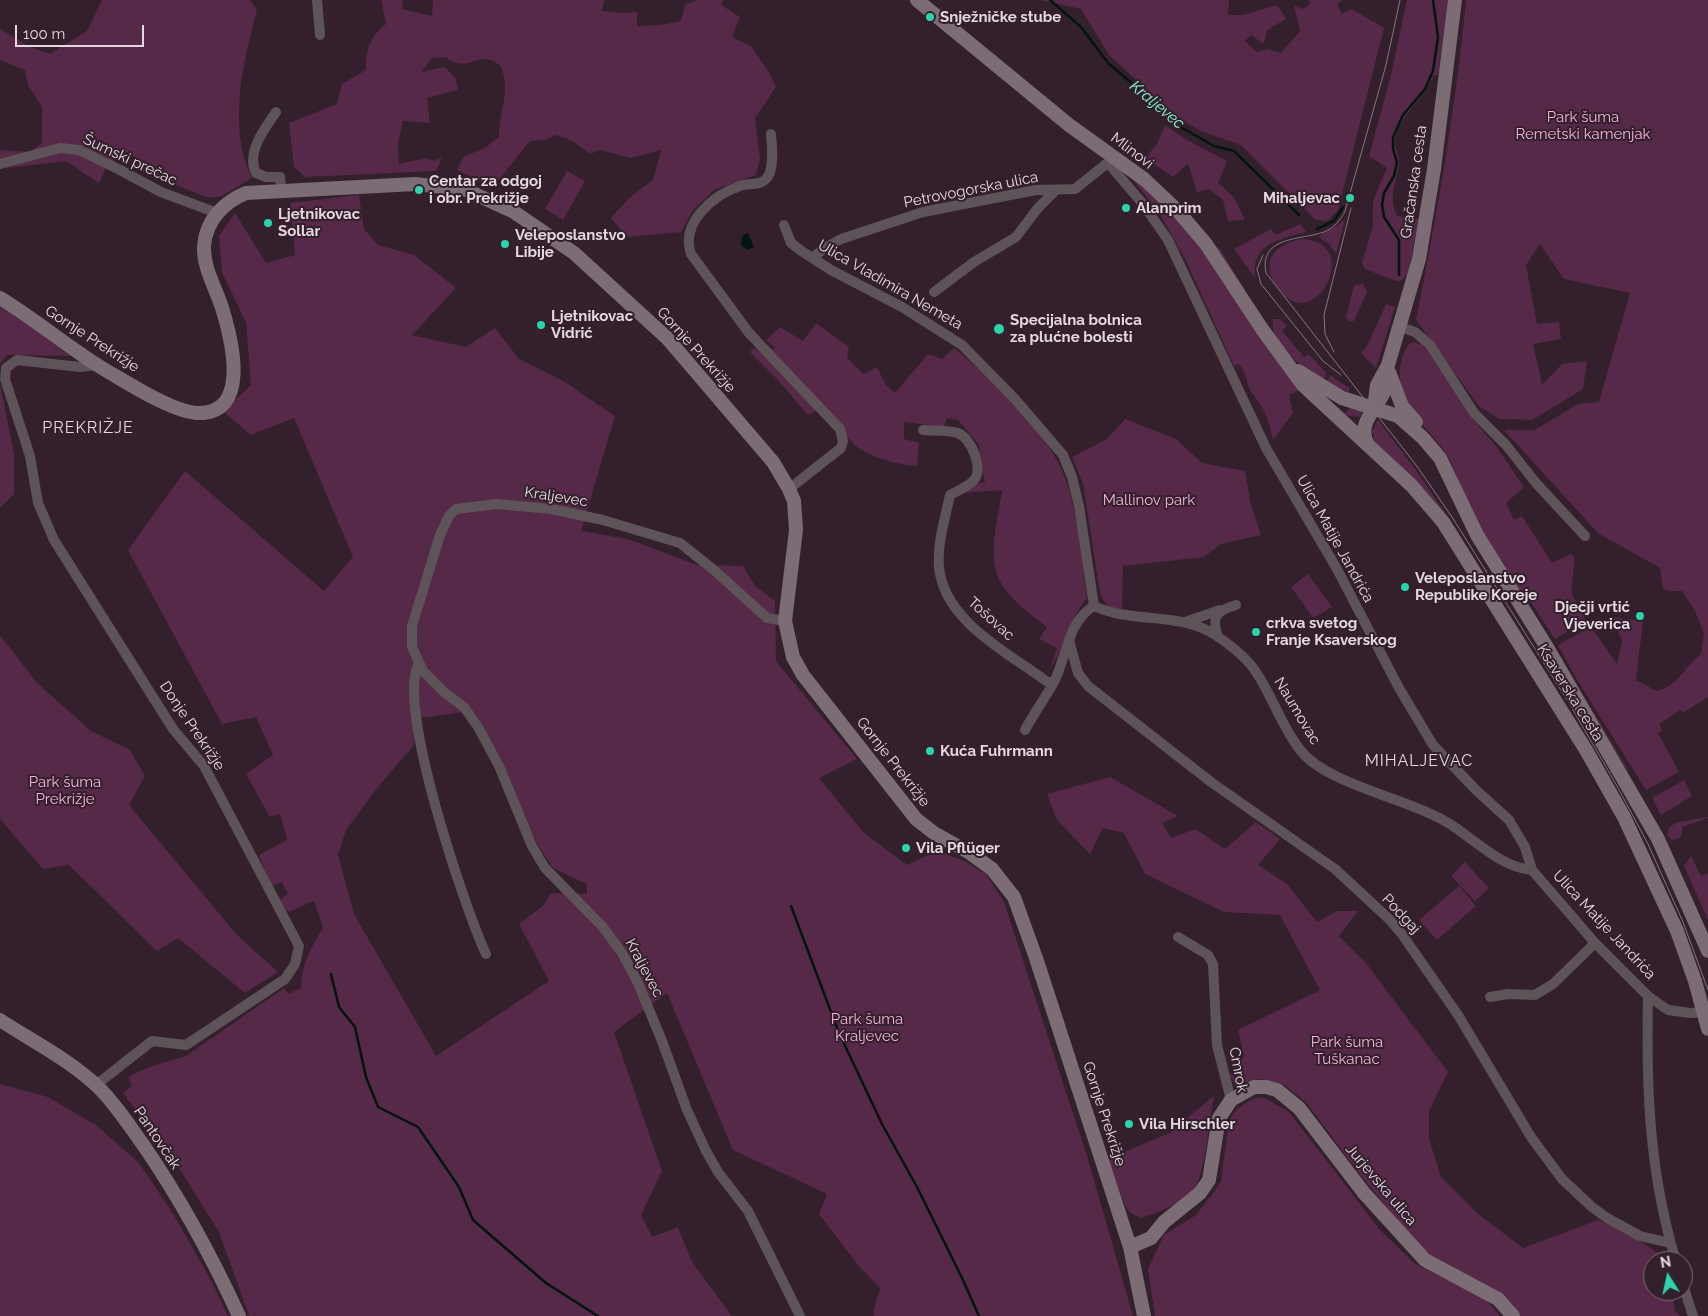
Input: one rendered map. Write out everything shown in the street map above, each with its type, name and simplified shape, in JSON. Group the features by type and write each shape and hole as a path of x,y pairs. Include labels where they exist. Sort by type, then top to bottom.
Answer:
{"main road":[{"name":"Mlinovi","path":"918,0 1069,125 1136,173 1162,196 1206,244 1258,324 1308,390 1337,417"},
{"name":"Gračanska cesta","path":"1370,413 1384,396 1388,369 1421,245 1455,0"},
{"name":"Gornje Prekrižje","path":"0,298 95,365 146,394 181,409 196,413 209,411 225,400 234,380 234,363 230,336 205,263 204,247 212,220 217,213 235,198 246,193 437,184 464,189 514,212 574,253 667,338 773,462 789,490 794,501 796,530 786,621 793,656 803,675 916,818 934,833 970,853 992,869 1014,897 1036,958 1130,1247 1144,1316"},
{"name":"Mlinovi","path":"1289,364 1331,392 1370,413"},
{"path":"1388,369 1402,406 1423,430 1432,448"},
{"path":"1337,417 1350,421 1370,413"},
{"path":"1369,446 1364,432 1370,413"},
{"name":"Ksaverska cesta","path":"1370,413 1398,416 1432,448 1444,465 1477,535 1548,650 1658,839 1708,951"},
{"name":"Ksaverska cesta","path":"1337,417 1421,496 1452,534 1599,772 1628,824 1668,908 1706,1012 1708,1029"},
{"name":"Pantovčak","path":"0,1020 55,1054 96,1085 132,1128 180,1203 213,1260 239,1316"},
{"name":"Jurjevska ulica","path":"1231,1100 1254,1087 1277,1090 1287,1097 1299,1108 1364,1193 1424,1260 1498,1299 1513,1316"},
{"name":"Cmrok","path":"1130,1247 1151,1238 1164,1222 1200,1193 1209,1180 1219,1118 1231,1100"}],"street":[{"path":"317,0 320,35"},
{"path":"276,112 253,155 252,166 256,173 266,177 280,177 281,190"},
{"path":"771,134 770,168 767,179 759,183 742,185 716,197 700,212 689,235 688,245 691,254 749,333 840,429 843,441 841,448 789,490"},
{"name":"Šumski prečac","path":"0,164 60,148 78,150 161,192 217,213"},
{"name":"Petrovogorska ulica","path":"813,258 833,242 904,217 1036,190 1070,190 1080,187 1106,164"},
{"name":"Ulica Matije Jandrića","path":"1106,164 1112,167 1125,181 1168,240 1266,448 1337,569 1399,688 1433,745 1476,790 1509,820 1525,847 1532,870 1596,943 1648,996 1668,1010 1680,1013 1706,1012"},
{"path":"934,292 974,262 1016,237 1038,208 1056,190"},
{"name":"Ulica Vladimira Nemeta","path":"784,225 791,243 813,258 855,284 902,307 962,345 1015,399 1063,455 1072,477 1079,506 1094,606"},
{"path":"1400,327 1415,332 1430,345 1474,413 1506,444 1536,483 1585,536"},
{"name":"Donje Prekrižje","path":"95,365 80,367 17,360 6,368 5,379 30,456 38,503 54,540 173,729 204,766 298,946 295,964 286,979 254,1002 186,1045 152,1041 96,1085"},
{"name":"Tošovac","path":"923,430 958,433 966,438 970,442 977,465 977,476 974,481 950,496 941,536 939,567 950,601 973,627 1046,681 1053,684"},
{"name":"Kraljevec","path":"786,621 767,618 714,570 680,543 602,520 551,509 497,504 456,509 449,516 440,535 412,626 412,646 423,671 444,692 464,707 478,727 499,766 532,846 545,868 602,926 622,954 641,991 687,1110 706,1151 748,1212 800,1316"},
{"path":"1218,637 1215,620 1220,610 1236,605"},
{"path":"1025,730 1053,684 1069,640 1081,616 1094,606"},
{"name":"Naumovac","path":"1094,606 1112,613 1181,622 1200,627 1218,637 1256,671 1277,714 1301,751 1309,759 1330,773 1440,818 1495,856 1532,870"},
{"name":"Naumovac","path":"1181,622 1204,617 1220,610"},
{"name":"Podgaj","path":"1069,640 1078,673 1088,686 1211,782 1335,870 1401,933 1458,1016 1531,1137 1558,1174 1577,1194 1607,1218 1640,1236 1670,1243"},
{"name":"Kraljevec","path":"419,663 415,670 414,708 426,770 468,914 486,954"},
{"name":"Cmrok","path":"1178,937 1208,955 1213,964 1217,1045 1231,1100"},
{"path":"1490,997 1508,994 1535,995 1553,984 1596,943"},
{"name":"Ulica Matije Jandrića","path":"1648,996 1649,1104 1653,1157 1659,1196 1673,1251"},
{"path":"1688,1301 1693,1316"}],"green space":[{"path":"102,0 250,0 257,10 243,73 239,117 244,159 252,178 222,196 209,198 140,171 137,159 127,152 116,154 114,163 106,168 99,183 66,161 7,168 0,166 0,150 30,152 42,143 42,107 28,85 25,70 0,60 0,29 30,47 50,54 87,31"},
{"path":"381,0 403,0 402,9 432,16 433,0 604,0 602,11 637,12 637,26 660,25 681,21 685,5 697,0 723,0 721,5 740,17 732,37 751,46 770,74 776,87 755,118 760,159 756,175 714,190 693,210 681,232 627,237 611,218 629,198 653,180 661,150 631,158 600,150 590,154 571,140 555,135 545,140 530,141 492,188 457,170 463,157 485,148 499,137 505,94 504,76 501,66 485,59 459,64 446,57 432,58 421,72 445,67 456,79 458,90 427,98 430,123 403,121 398,144 399,164 426,158 432,161 442,158 436,171 305,177 294,167 289,123 337,104 342,84 366,70 368,50 372,39 386,24"},
{"path":"1040,0 1229,0 1228,15 1244,15 1277,5 1286,19 1267,30 1264,44 1251,35 1245,41 1257,52 1267,49 1281,53 1300,31 1294,6 1303,9 1311,3 1308,0 1343,0 1337,4 1342,14 1352,9 1384,28 1338,210 1327,221 1316,220 1241,145 1203,132 1178,118 1109,55 1081,9"},
{"path":"1407,0 1448,0 1438,75 1434,75 1425,91 1408,113 1395,138 1399,164 1393,196 1394,209 1397,216 1419,219 1408,274 1401,281 1396,281 1365,269 1362,262 1373,226 1373,201 1387,168 1369,156 1391,75"},
{"name":"Park šuma Remetski kamenjak","path":"1466,0 1708,0 1708,697 1683,713 1680,710 1659,724 1662,730 1658,733 1679,772 1646,790 1576,678 1558,645 1591,627 1617,664 1622,640 1611,617 1643,621 1636,680 1657,691 1671,685 1701,654 1704,633 1695,611 1682,591 1663,589 1660,568 1598,533 1504,430 1535,430 1578,404 1599,402 1630,293 1564,279 1540,244 1526,265 1537,324 1559,322 1561,339 1533,344 1542,385 1562,364 1587,361 1583,389 1532,420 1499,419 1479,406 1416,320 1445,160"},
{"path":"1165,125 1187,140 1227,161 1218,183 1234,197 1245,220 1228,221 1223,200 1209,189 1197,192 1188,163 1173,177 1145,158 1157,144"},
{"path":"567,171 585,181 563,220 545,209"},
{"path":"1131,175 1192,234 1302,389 1289,395 1293,413 1273,440 1268,420 1250,390 1242,368 1239,364 1234,366 1186,261 1161,216"},
{"name":"Park šuma Kraljevec","path":"359,195 364,229 378,245 414,255 456,288 412,335 466,347 495,328 519,359 563,381 615,416 581,531 628,539 697,565 743,566 755,586 775,601 776,661 857,759 819,778 863,832 907,865 937,851 964,861 986,874 1004,902 1087,1156 1133,1316 874,1316 873,1313 880,1288 858,1265 819,1214 827,1194 733,1150 667,993 614,1032 662,1171 641,1215 652,1237 678,1227 692,1262 732,1316 249,1316 219,1232 174,1160 123,1093 132,1086 128,1077 149,1067 186,1056 284,988 288,994 301,988 301,980 308,956 323,928 314,901 288,912 278,901 288,894 282,882 271,886 259,855 287,840 280,814 270,817 246,774 273,755 256,717 222,724 128,550 185,471 324,591 353,557 294,418 251,435 223,411 251,385 246,323 222,272 219,236 235,213 266,263 295,255 290,203","holes":["472,711 484,728 537,843 553,868 587,884 587,894 551,893 544,905 519,924 549,981 436,1056 354,914 338,855 346,830 377,788 414,745 413,717 428,717"]},
{"path":"1345,220 1336,254 1329,244 1318,237"},
{"path":"1300,224 1306,232 1286,237 1262,250 1257,257 1255,278 1234,249 1271,229 1276,235"},
{"path":"1302,239 1320,244 1330,254 1332,268 1328,282 1320,294 1308,302 1295,302 1281,292 1270,273 1269,265 1271,258 1282,246"},
{"path":"1216,247 1220,249 1262,318"},
{"path":"1363,284 1367,292 1354,321 1349,321 1346,317 1353,289 1355,285"},
{"path":"1386,304 1395,307 1376,368 1361,353 1368,344"},
{"path":"0,307 14,314 70,356 7,355 0,364"},
{"path":"1273,319 1280,319 1287,326 1282,331 1304,357 1309,354 1327,374 1323,380 1297,362 1282,347 1273,329"},
{"path":"816,323 849,347 847,358 863,374 877,367 885,384 895,393 928,354 942,359 954,348 1012,402 1051,449 1071,495 1078,530 1087,598 1071,624 1050,669 1057,648 1039,639 1047,627 1010,596 995,568 995,536 1002,490 962,493 965,486 985,482 980,463 979,445 958,420 947,418 944,427 904,422 904,439 919,443 917,466 881,459 856,446 823,407 808,415 776,378 750,352 754,348 763,354 775,348 766,340 780,327 803,341"},
{"path":"1413,342 1422,345 1430,354 1469,415 1496,446 1524,487 1506,503 1514,520 1522,516 1552,563 1571,554 1575,558 1571,592 1586,621 1555,639 1530,601 1524,604 1463,495 1448,458 1408,405 1401,387 1400,369 1405,350"},
{"path":"1330,375 1349,388 1349,393 1327,384"},
{"path":"0,384 14,454 14,494 0,508"},
{"path":"1352,406 1363,410 1360,417 1343,415"},
{"name":"Mallinov park","path":"1125,419 1176,439 1202,463 1245,471 1251,505 1261,535 1221,544 1204,557 1123,566 1122,612 1106,604 1100,592 1083,483 1072,457 1107,439"},
{"path":"1378,420 1415,469 1459,533 1375,444 1372,431"},
{"path":"1308,574 1332,607 1313,618 1291,587"},
{"name":"Park šuma Prekrižje","path":"0,635 36,682 91,731 130,750 145,776 129,805 236,934 278,972 245,993 178,938 157,951 69,865 43,869 0,819"},
{"path":"1570,673 1629,771 1627,770"},
{"name":"Park šuma Tuškanac","path":"1110,777 1178,816 1162,823 1171,838 1195,829 1225,849 1256,822 1280,839 1258,865 1287,884 1317,922 1337,911 1358,911 1339,936 1366,963 1448,1072 1429,1111 1429,1139 1441,1177 1477,1213 1523,1248 1598,1220 1634,1237 1655,1251 1643,1251 1643,1301 1674,1301 1675,1311 1680,1316 1519,1316 1514,1305 1492,1288 1435,1259 1415,1241 1358,1172 1306,1102 1283,1084 1259,1079 1235,1086 1230,1075 1244,1056 1238,1030 1320,990 1280,915 1224,912 1145,874 1124,833 1103,828 1090,854 1057,820 1047,794"},
{"path":"1684,780 1692,796 1661,815 1652,798"},
{"path":"1708,817 1682,827 1682,835 1678,839 1672,840 1667,835 1669,827 1678,822"},
{"path":"1691,856 1701,876 1708,873 1708,920 1684,866"},
{"path":"1465,862 1489,888 1475,901 1451,876"},
{"path":"1459,886 1476,906 1437,940 1419,920"},
{"path":"0,1084 48,1097 97,1126 139,1163 174,1215 212,1282 228,1316 0,1316"},
{"path":"1214,1096 1202,1170 1195,1188 1186,1198 1179,1202 1141,1218 1130,1212 1126,1207 1106,1160 1169,1133"},
{"path":"1255,1098 1265,1098 1289,1112 1380,1230 1415,1264 1484,1297 1500,1316 1155,1316 1148,1269 1164,1235 1196,1215 1221,1181 1229,1121 1240,1107"}],"shaded area":[{"path":"748,233 754,247 747,250 741,245 742,236"}],"waterway":[{"name":"Kraljevec","path":"1050,0 1081,27 1108,63 1153,101 1177,125 1214,146 1234,151 1299,215"},
{"path":"1399,275 1399,240 1384,217 1382,205 1384,193 1394,176 1397,162 1393,149 1393,137 1403,115 1425,89 1433,71 1438,37 1433,0"},
{"path":"1317,229 1334,221 1343,207"},
{"path":"791,906 839,1033 882,1124 917,1187 979,1316"},
{"path":"331,974 339,1007 355,1027 366,1077 378,1107 418,1127 459,1187 473,1220 546,1283 598,1316"}],"tram line":[{"path":"1400,0 1386,65 1345,211 1337,223 1328,230 1275,246 1269,252 1265,261 1266,273 1416,465 1452,517 1569,703 1648,844 1683,922 1708,990"},
{"path":"1334,352 1325,334 1324,315 1351,208"},
{"path":"1263,255 1257,269 1261,284 1323,361 1341,375"}],"place":[{"name":"Snježničke stube","path":"930,17"},
{"name":"Centar za odgoj i obr. Prekrižje","path":"419,190"},
{"name":"Mihaljevac","path":"1350,198"},
{"name":"Alanprim","path":"1126,208"},
{"name":"Ljetnikovac Sollar","path":"268,223"},
{"name":"Veleposlanstvo Libije","path":"505,244"},
{"name":"Ljetnikovac Vidrić","path":"541,325"},
{"name":"Specijalna bolnica za plućne bolesti","path":"999,329"},
{"name":"Veleposlanstvo Republike Koreje","path":"1405,587"},
{"name":"Dječji vrtić Vjeverica","path":"1640,616"},
{"name":"crkva svetog Franje Ksaverskog","path":"1256,632"},
{"name":"Kuća Fuhrmann","path":"930,751"},
{"name":"Vila Pflüger","path":"906,848"},
{"name":"Vila Hirschler","path":"1129,1124"}],"district":[{"name":"PREKRIŽJE","path":"88,428"},
{"name":"MIHALJEVAC","path":"1419,761"}]}
